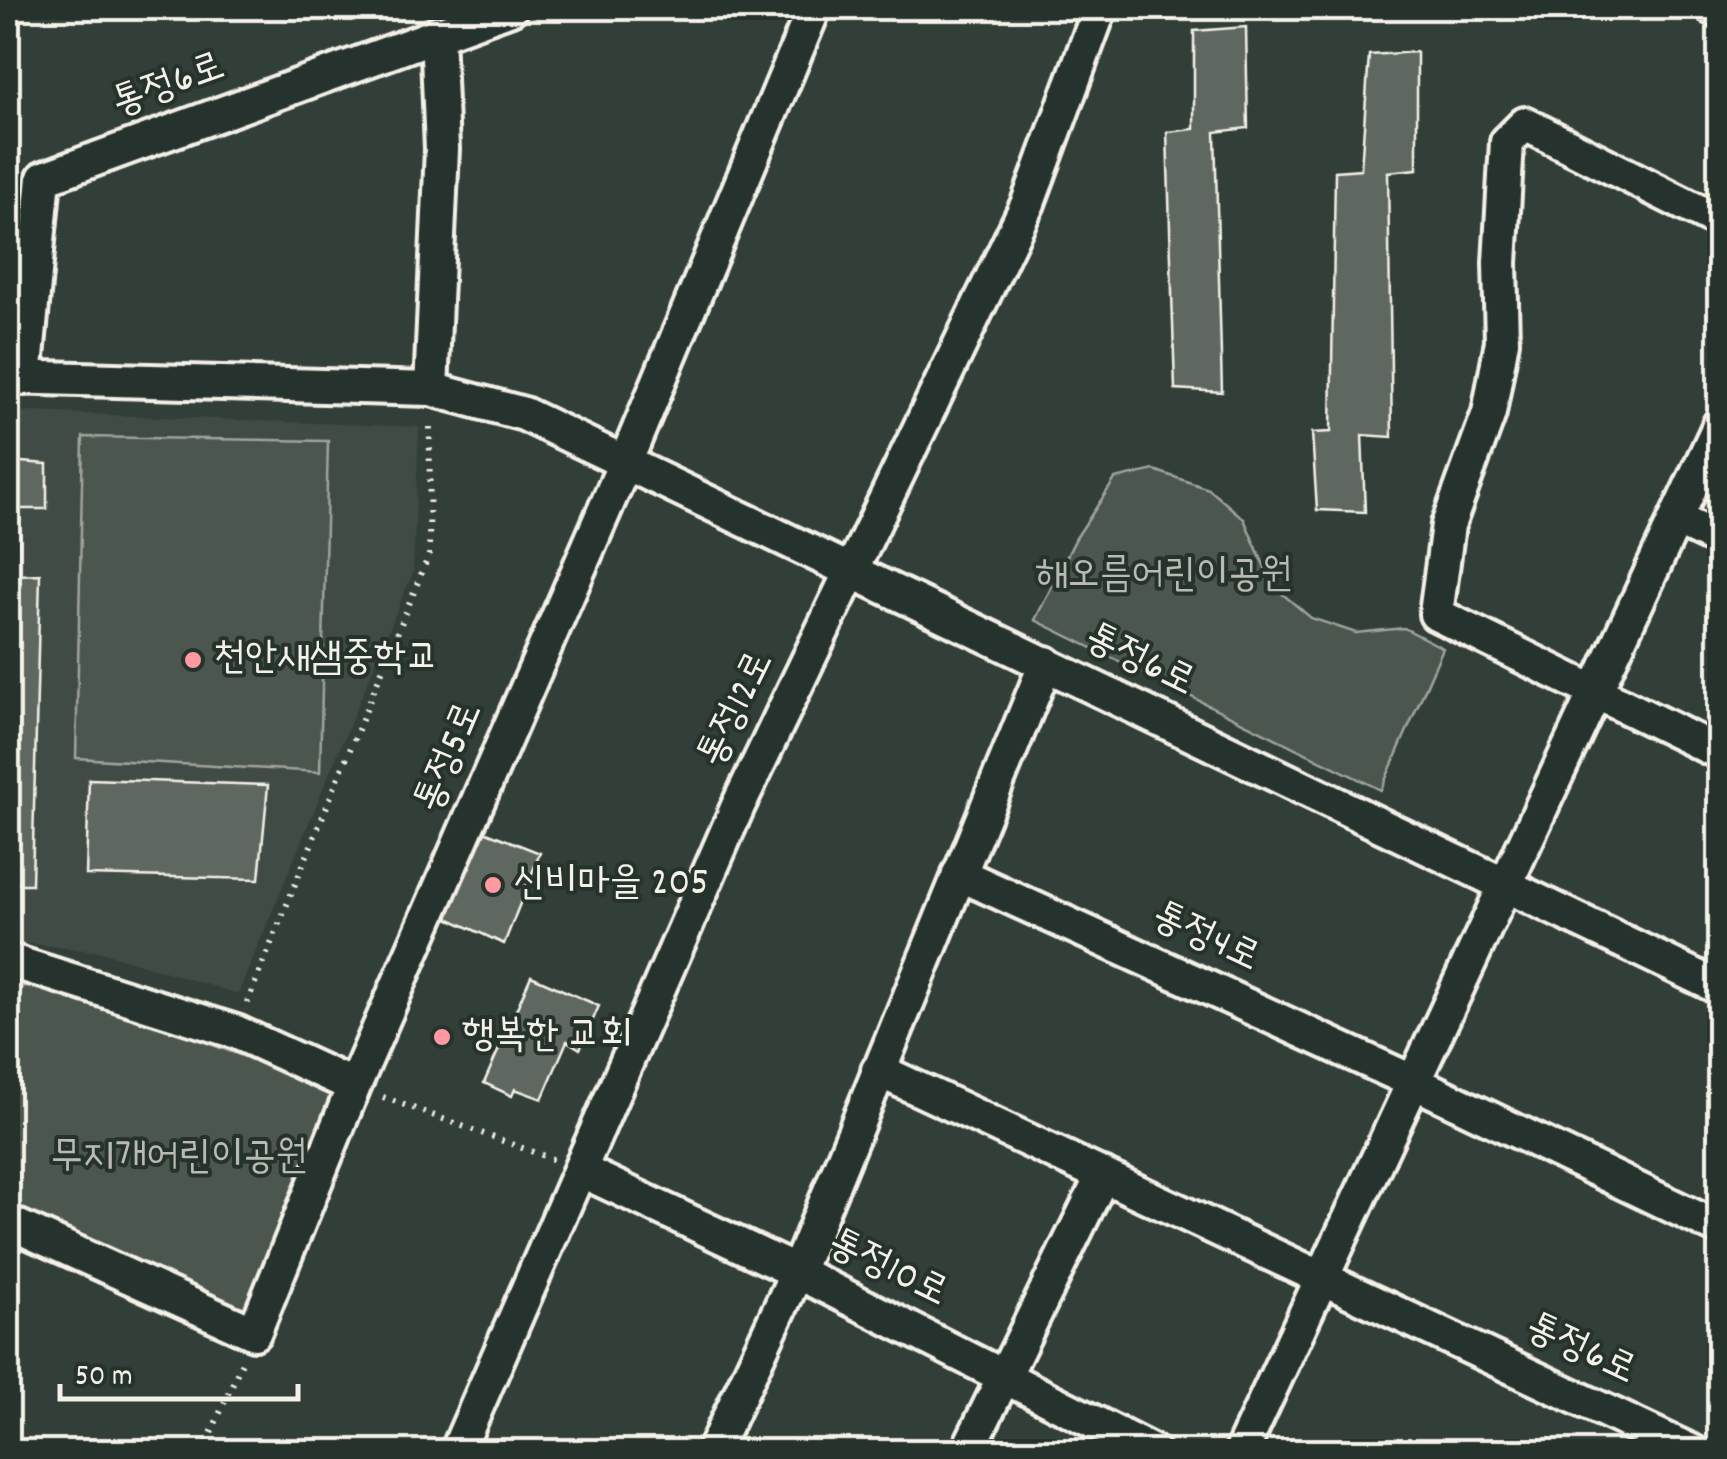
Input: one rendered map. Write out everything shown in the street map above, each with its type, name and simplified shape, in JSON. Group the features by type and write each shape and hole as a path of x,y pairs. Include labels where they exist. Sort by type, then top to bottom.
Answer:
{"street":[{"name":"통정6로","path":"512,8 44,178 16,378 431,389 524,414 1720,988"},
{"path":"625,463 814,8"},
{"name":"통정12로","path":"457,1452 738,806 1028,204 1100,8"},
{"path":"1712,8 1720,11"},
{"path":"431,389 442,149 437,33"},
{"path":"1720,222 1526,124 1507,142 1502,341 1489,414 1448,526 1436,614 1594,695 1720,753"},
{"path":"1241,1452 1720,424"},
{"name":"통정5로","path":"254,1333 354,1086 625,463"},
{"path":"1676,520 1720,540"},
{"path":"713,1452 797,1272 1046,664"},
{"name":"통정4로","path":"960,874 1414,1082"},
{"path":"8,969 236,1032 354,1086"},
{"path":"878,1070 1322,1277"},
{"path":"1414,1082 1720,1228"},
{"name":"통정10로","path":"580,1170 797,1272 1153,1452"},
{"path":"968,1452 1103,1175"},
{"path":"8,1222 254,1333"},
{"name":"통정6로","path":"1322,1277 1694,1452"}],"path":[{"path":"236,1032 430,554 431,389"},
{"path":"354,1086 580,1170"},
{"path":"203,1452 254,1333"}],"shaded area":[{"name":"천안새샘중학교","path":"8,411 419,427 413,572 238,994 101,952 8,941"}],"green space":[{"path":"83,437 328,441 320,772 76,758"},
{"name":"해오름어린이공원","path":"1154,470 1209,489 1244,519 1273,586 1311,618 1356,633 1404,628 1443,648 1381,790 1035,620 1076,538 1115,479"},
{"name":"무지개어린이공원","path":"43,982 334,1090 246,1320 8,1213 8,1110 21,987"}],"building":[{"path":"1246,27 1248,128 1215,132 1222,392 1175,389 1167,132 1194,129 1194,31"},
{"path":"1417,52 1417,169 1388,172 1392,437 1362,435 1365,512 1317,510 1312,433 1331,432 1335,171 1361,169 1369,55"},
{"path":"8,461 47,464 47,509 18,509 17,575 40,574 32,884 8,884"},
{"path":"89,779 268,785 259,879 86,875"},
{"name":"신비마을 205","path":"479,829 540,853 504,944 448,918"},
{"path":"531,976 599,1006 580,1049 567,1041 542,1099 515,1089 512,1096 484,1083"}],"place":[{"name":"천안새샘중학교","path":"193,660"},
{"name":"신비마을 205","path":"493,885"},
{"name":"행복한 교회","path":"442,1037"}]}
